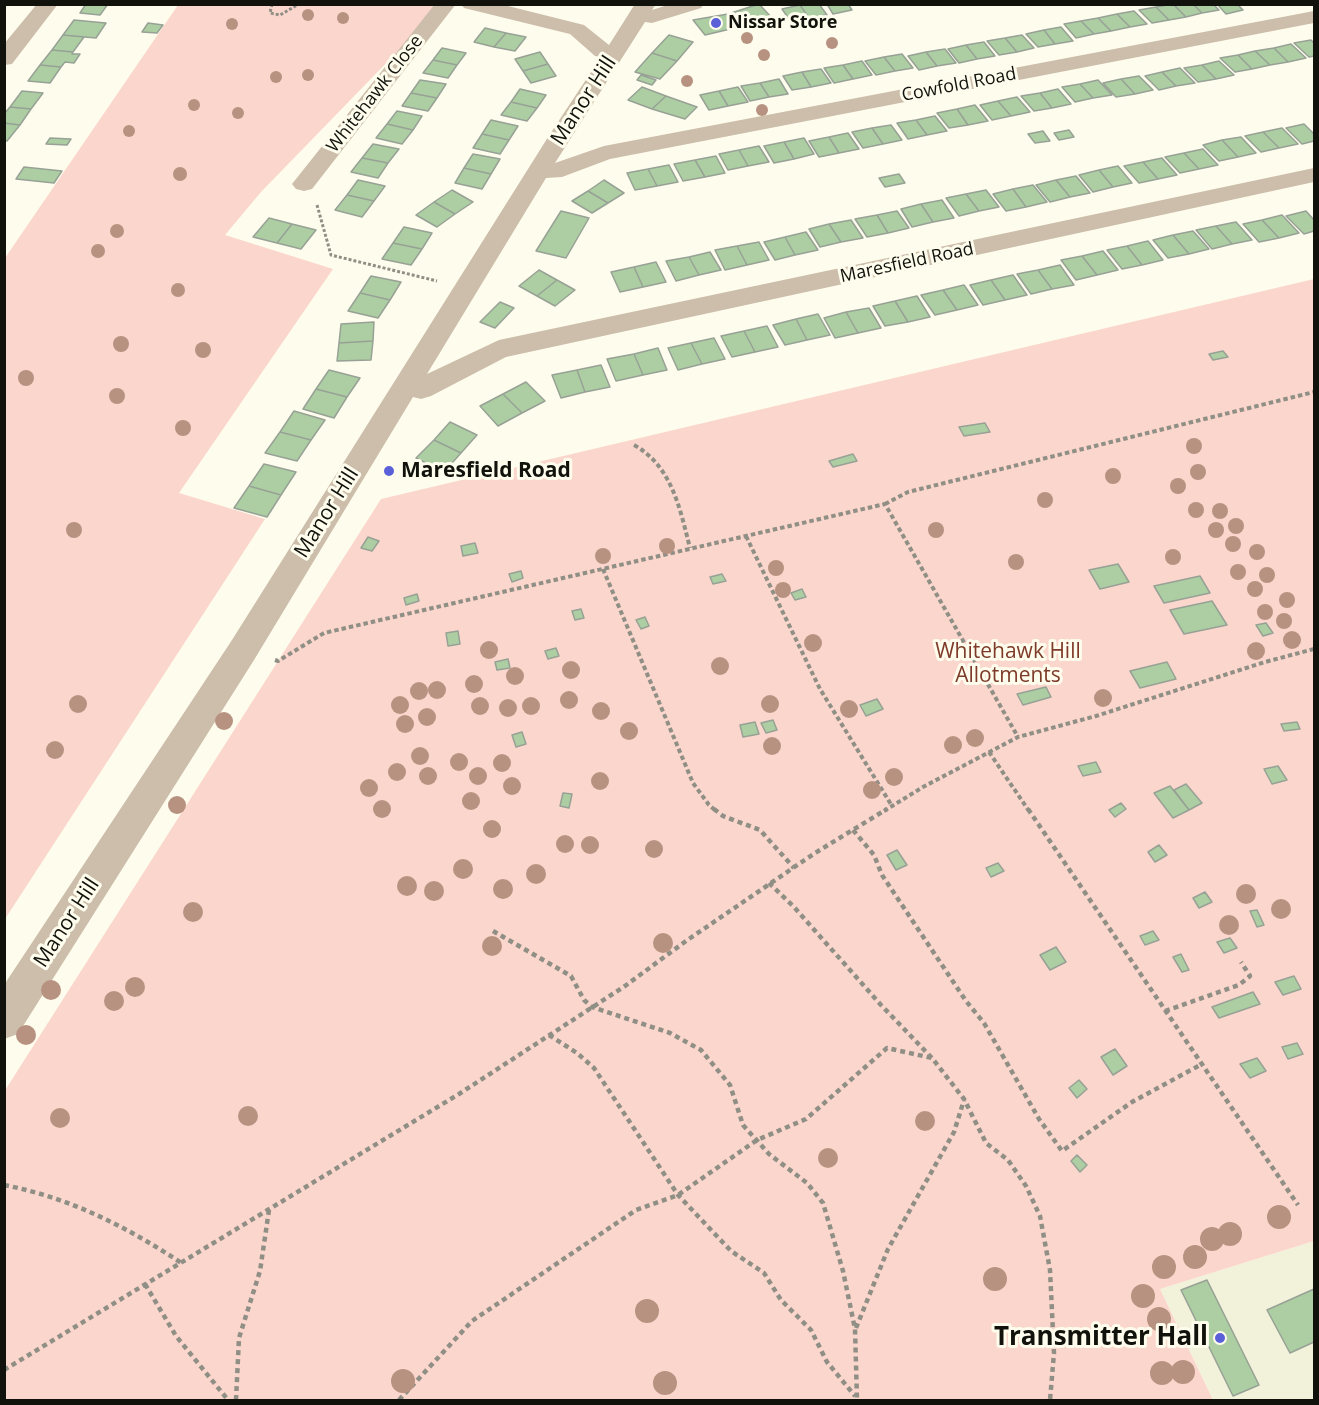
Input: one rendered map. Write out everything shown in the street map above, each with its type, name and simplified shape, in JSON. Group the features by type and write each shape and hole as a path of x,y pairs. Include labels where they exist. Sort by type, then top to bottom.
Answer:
{"street":[{"path":"4,59 48,4"},
{"name":"Whitehawk Close","path":"304,184 446,4"},
{"path":"471,4 577,29 626,18 652,16 694,4"},
{"name":"Cowfold Road","path":"540,170 554,172 604,153 1314,17"},
{"name":"Manor Hill","path":"4,1020 243,650 437,333 561,134 614,54 626,18"},
{"path":"577,29 603,51 614,54"},
{"path":"561,134 575,138 604,153"},
{"name":"Maresfield Road","path":"406,386 421,389 499,349 1314,175"},
{"name":"Maresfield Road","path":"437,333 468,343 499,349"}],"path":[{"path":"272,4 270,13 280,15 299,4"},
{"path":"304,184 316,203 331,255 466,288"},
{"path":"278,661 324,633 885,504 908,492 1314,392"},
{"path":"634,445 645,449 659,462 677,504 690,549"},
{"path":"885,504 1018,737"},
{"path":"746,536 820,689 892,806"},
{"path":"603,569 693,783 709,805 723,816 760,830 794,868"},
{"path":"4,1371 459,1094 626,986 769,883 892,806 989,752 1018,737 1096,716 1265,662 1314,649"},
{"path":"989,752 1298,1205"},
{"path":"853,830 874,855 882,875 966,1001 984,1023 1062,1152 1132,1102 1202,1064"},
{"path":"769,883 794,906 881,1005 932,1058 964,1098 986,1143 1008,1160 1026,1186 1040,1216 1050,1270 1054,1353 1050,1401"},
{"path":"493,930 571,976 584,1000 592,1007 670,1033 701,1050 730,1085 743,1125 769,1154 807,1183 822,1203 843,1270 855,1329 856,1398"},
{"path":"1165,1011 1239,985 1250,976 1241,962"},
{"path":"549,1035 577,1053 594,1068 678,1196 704,1220 731,1251 764,1273 781,1300 811,1330 827,1362 856,1398"},
{"path":"399,1401 472,1321 636,1210 678,1196 757,1140 806,1119 887,1048 932,1058"},
{"path":"855,1329 888,1249 954,1132 964,1098"},
{"path":"4,1185 86,1207 142,1236 183,1264"},
{"path":"236,1401 240,1338 260,1271 269,1209"},
{"path":"145,1284 176,1336 228,1401"}],"shaded area":[{"path":"1314,1241 1314,1400 1213,1400 1160,1289"}],"green space":[{"path":"178,5 436,5 429,19 261,192 225,235 333,269 179,493 265,519 5,919 5,258"},
{"name":"Whitehawk Hill Allotments","path":"1314,279 1314,1241 1160,1289 1213,1400 5,1400 4,1092 381,499"}],"building":[{"path":"86,4 108,4 100,15 80,13"},
{"path":"759,4 772,18 739,27 728,14"},
{"path":"819,4 827,15 809,18 800,5"},
{"path":"827,4 848,4 852,10 833,14"},
{"path":"1173,4 1186,17 1169,20 1156,7"},
{"path":"1173,4 1193,4 1202,13 1186,17"},
{"path":"1193,4 1213,4 1219,10 1202,13"},
{"path":"1217,4 1237,4 1243,10 1226,14"},
{"path":"800,5 809,18 791,22 782,9"},
{"path":"1156,7 1169,20 1152,23 1139,10"},
{"path":"1134,11 1147,24 1130,27 1117,14"},
{"name":"Nissar Store","path":"728,14 739,27 705,35 693,20"},
{"path":"1117,14 1130,27 1111,31 1098,18"},
{"path":"1098,18 1111,31 1094,34 1081,21"},
{"path":"74,20 106,23 96,38 63,35"},
{"path":"1081,21 1094,34 1076,38 1064,24"},
{"path":"148,23 163,25 157,33 142,32"},
{"path":"1061,27 1073,41 1055,44 1044,30"},
{"path":"485,28 506,33 494,47 474,42"},
{"path":"1044,30 1055,44 1038,47 1026,34"},
{"path":"506,33 526,37 515,51 494,47"},
{"path":"63,35 84,37 73,52 52,50"},
{"path":"669,35 693,42 677,61 652,53"},
{"path":"1022,35 1034,48 1017,52 1005,38"},
{"path":"1005,38 1017,52 999,55 987,41"},
{"path":"1311,40 1314,43 1314,56 1309,57 1294,43"},
{"path":"984,42 995,56 977,59 966,45"},
{"path":"1291,44 1306,58 1288,62 1274,48"},
{"path":"966,45 977,59 959,63 948,49"},
{"path":"442,48 466,53 457,65 433,60"},
{"path":"1274,48 1288,62 1270,65 1255,51"},
{"path":"945,49 956,63 937,66 926,52"},
{"path":"52,50 80,54 74,63 65,62 61,67 40,65"},
{"path":"1255,51 1270,65 1252,69 1238,55"},
{"path":"540,52 548,64 523,71 515,59"},
{"path":"926,52 937,66 919,70 908,56"},
{"path":"652,53 677,61 660,79 635,72"},
{"path":"902,54 913,68 895,71 884,57"},
{"path":"1238,55 1252,69 1235,72 1220,58"},
{"path":"884,57 895,71 876,75 865,61"},
{"path":"433,60 457,65 448,78 423,73"},
{"path":"862,61 872,75 853,79 843,65"},
{"path":"1219,61 1234,75 1216,79 1202,65"},
{"path":"548,64 556,76 531,83 523,71"},
{"path":"40,65 61,67 50,83 28,81"},
{"path":"843,65 853,79 834,83 824,68"},
{"path":"1202,65 1216,79 1198,82 1184,68"},
{"path":"1180,68 1195,83 1176,86 1162,72"},
{"path":"821,69 831,83 811,87 802,72"},
{"path":"802,72 811,87 792,90 783,76"},
{"path":"1162,72 1176,86 1159,90 1145,76"},
{"path":"641,75 656,80 652,85 637,80"},
{"path":"1139,76 1153,90 1135,94 1121,79"},
{"path":"779,79 788,94 769,97 760,83"},
{"path":"1121,79 1135,94 1116,97 1103,83"},
{"path":"420,80 446,84 437,98 411,93"},
{"path":"1098,80 1112,95 1093,98 1080,84"},
{"path":"760,83 769,97 750,101 741,86"},
{"path":"1080,84 1093,98 1075,102 1062,87"},
{"path":"642,87 666,96 652,109 628,100"},
{"path":"738,87 748,102 728,106 719,91"},
{"path":"520,89 546,95 537,108 511,102"},
{"path":"1058,89 1071,104 1052,108 1040,93"},
{"path":"22,91 43,93 31,109 10,107"},
{"path":"719,91 728,106 709,110 700,95"},
{"path":"411,93 437,98 428,111 402,106"},
{"path":"1040,93 1052,108 1034,111 1021,96"},
{"path":"666,96 697,107 685,119 652,109"},
{"path":"1017,97 1030,112 1011,116 998,101"},
{"path":"998,101 1011,116 992,120 980,105"},
{"path":"511,102 537,108 527,121 501,115"},
{"path":"975,105 988,121 968,125 957,109"},
{"path":"10,107 31,109 20,125 4,123 4,114"},
{"path":"957,109 968,125 949,128 937,113"},
{"path":"397,111 422,116 413,130 387,124"},
{"path":"935,116 947,131 927,135 916,120"},
{"path":"491,120 518,126 509,140 482,134"},
{"path":"916,120 927,135 908,139 897,123"},
{"path":"4,123 20,125 7,141 4,141"},
{"path":"387,124 413,130 402,144 376,138"},
{"path":"1304,124 1314,134 1314,141 1302,144 1286,128"},
{"path":"891,125 902,140 883,144 872,128"},
{"path":"872,128 883,144 863,148 852,132"},
{"path":"1282,128 1298,144 1279,148 1263,132"},
{"path":"1069,130 1074,137 1059,140 1054,133"},
{"path":"1043,131 1050,141 1035,143 1028,134"},
{"path":"1263,132 1279,148 1261,152 1245,136"},
{"path":"848,133 859,149 839,153 829,137"},
{"path":"482,134 509,140 500,154 473,148"},
{"path":"829,137 839,153 819,157 809,141"},
{"path":"1241,137 1256,153 1238,157 1222,140"},
{"path":"50,138 71,139 67,145 46,144"},
{"path":"804,138 814,154 794,159 784,142"},
{"path":"1222,140 1238,157 1219,161 1203,145"},
{"path":"784,142 794,159 774,163 764,146"},
{"path":"373,144 399,149 388,163 362,158"},
{"path":"759,146 769,162 748,166 739,150"},
{"path":"1203,149 1218,165 1199,169 1184,153"},
{"path":"739,150 748,166 728,170 719,154"},
{"path":"1184,153 1199,169 1180,173 1165,157"},
{"path":"473,154 500,159 491,174 464,168"},
{"path":"716,156 725,173 705,177 695,160"},
{"path":"362,158 388,163 378,178 351,172"},
{"path":"1162,158 1177,175 1158,179 1143,162"},
{"path":"695,160 705,177 683,181 674,164"},
{"path":"1143,162 1158,179 1139,183 1124,166"},
{"path":"669,165 678,182 657,186 648,169"},
{"path":"1118,166 1132,183 1113,187 1099,170"},
{"path":"24,167 62,171 54,183 16,179"},
{"path":"464,168 491,174 482,189 455,183"},
{"path":"648,169 657,186 635,190 627,173"},
{"path":"1099,170 1113,187 1093,192 1079,175"},
{"path":"899,174 905,183 885,187 879,178"},
{"path":"1076,176 1090,193 1070,197 1056,180"},
{"path":"358,180 385,186 374,201 347,195"},
{"path":"604,180 624,193 608,203 588,191"},
{"path":"1056,180 1070,197 1050,202 1036,185"},
{"path":"1033,185 1047,202 1026,207 1013,189"},
{"path":"1013,189 1026,207 1006,211 993,194"},
{"path":"452,190 473,202 455,214 434,202"},
{"path":"986,190 999,207 979,211 966,194"},
{"path":"588,191 608,203 592,213 572,201"},
{"path":"966,194 979,211 959,216 946,198"},
{"path":"347,195 374,201 362,217 335,210"},
{"path":"942,200 954,218 933,222 921,204"},
{"path":"434,202 455,214 437,227 416,215"},
{"path":"921,204 933,222 912,227 901,209"},
{"path":"561,211 589,218 566,258 536,251"},
{"path":"897,211 909,228 888,233 877,215"},
{"path":"1306,211 1314,220 1314,231 1304,234 1286,216"},
{"path":"877,215 888,233 867,237 855,219"},
{"path":"1282,215 1299,233 1279,238 1262,220"},
{"path":"269,218 292,224 277,243 253,237"},
{"path":"851,220 863,238 841,242 829,224"},
{"path":"1262,220 1279,238 1259,242 1243,224"},
{"path":"1236,222 1252,240 1232,244 1216,226"},
{"path":"292,224 316,230 301,249 277,243"},
{"path":"829,224 841,242 820,247 809,229"},
{"path":"1216,226 1232,244 1212,249 1196,230"},
{"path":"404,227 432,233 422,249 393,243"},
{"path":"1193,231 1209,249 1189,254 1173,235"},
{"path":"806,232 818,250 795,255 785,237"},
{"path":"1173,235 1189,254 1168,258 1153,240"},
{"path":"785,237 795,255 775,260 764,242"},
{"path":"1148,241 1163,260 1142,265 1127,246"},
{"path":"759,242 769,260 747,265 737,246"},
{"path":"393,243 422,249 411,265 382,259"},
{"path":"737,246 747,265 725,270 715,250"},
{"path":"1127,246 1142,265 1122,269 1107,250"},
{"path":"1103,251 1118,270 1097,275 1082,256"},
{"path":"710,252 721,270 699,275 689,257"},
{"path":"1082,256 1097,275 1076,280 1061,260"},
{"path":"689,257 699,275 676,281 666,261"},
{"path":"656,262 666,282 643,287 634,267"},
{"path":"1060,265 1074,285 1052,289 1038,270"},
{"path":"634,267 643,287 620,292 611,272"},
{"path":"539,270 557,280 537,296 519,286"},
{"path":"1038,270 1052,289 1031,294 1017,274"},
{"path":"1013,275 1027,295 1005,300 991,280"},
{"path":"371,276 401,282 390,300 360,293"},
{"path":"557,280 575,290 555,306 537,296"},
{"path":"991,280 1005,300 983,305 970,285"},
{"path":"964,285 978,305 957,310 943,290"},
{"path":"943,290 957,310 935,315 921,295"},
{"path":"360,293 390,300 378,318 348,311"},
{"path":"917,296 930,317 908,322 895,301"},
{"path":"895,301 908,322 885,326 873,306"},
{"path":"500,302 514,308 495,328 480,322"},
{"path":"869,308 881,328 858,333 846,312"},
{"path":"846,312 858,333 835,338 824,318"},
{"path":"818,314 830,335 807,340 796,319"},
{"path":"796,319 807,340 785,345 773,325"},
{"path":"374,322 373,341 339,343 341,324"},
{"path":"767,326 778,347 755,352 744,331"},
{"path":"744,331 755,352 732,357 721,336"},
{"path":"714,338 725,359 702,364 691,343"},
{"path":"373,341 371,360 337,361 339,343"},
{"path":"691,343 702,364 678,370 668,348"},
{"path":"658,348 667,370 643,375 634,354"},
{"path":"1223,351 1228,357 1213,360 1209,354"},
{"path":"634,354 643,375 616,381 607,359"},
{"path":"601,365 610,387 585,392 577,370"},
{"path":"329,370 360,378 347,397 316,389"},
{"path":"577,370 585,392 561,398 552,375"},
{"path":"526,382 545,401 522,413 503,394"},
{"path":"316,389 347,397 334,418 303,409"},
{"path":"503,394 522,413 498,426 480,406"},
{"path":"294,411 325,420 311,440 280,432"},
{"path":"450,422 477,435 461,453 434,440"},
{"path":"985,423 990,432 964,436 959,427"},
{"path":"280,432 311,440 297,461 265,453"},
{"path":"434,440 461,453 444,472 416,458"},
{"path":"853,454 857,461 833,467 829,461"},
{"path":"264,464 296,472 281,495 249,486"},
{"path":"249,486 281,495 267,517 234,508"},
{"path":"368,537 379,541 372,551 361,548"},
{"path":"475,543 478,553 463,556 461,546"},
{"path":"1118,564 1129,582 1100,589 1089,570"},
{"path":"521,571 523,578 512,582 509,574"},
{"path":"722,574 726,581 713,584 710,577"},
{"path":"1200,576 1210,593 1164,603 1154,586"},
{"path":"802,589 806,597 795,600 791,593"},
{"path":"417,594 419,601 406,605 404,598"},
{"path":"1212,601 1227,625 1184,634 1170,610"},
{"path":"581,609 584,618 575,620 572,611"},
{"path":"645,617 649,626 641,629 636,620"},
{"path":"1266,623 1273,633 1263,636 1256,625"},
{"path":"458,631 460,644 448,646 446,633"},
{"path":"556,648 559,656 548,659 545,651"},
{"path":"508,659 510,668 497,670 495,662"},
{"path":"1167,662 1176,679 1140,688 1130,671"},
{"path":"1046,687 1051,697 1023,705 1017,694"},
{"path":"877,699 883,709 866,716 860,705"},
{"path":"773,720 777,730 766,733 761,723"},
{"path":"755,722 759,734 743,737 740,725"},
{"path":"1297,722 1300,729 1284,731 1281,724"},
{"path":"522,732 526,744 516,747 512,735"},
{"path":"1096,762 1101,772 1083,776 1078,766"},
{"path":"1278,766 1287,780 1272,784 1264,769"},
{"path":"1186,784 1202,803 1189,810 1174,790"},
{"path":"1170,786 1189,810 1173,818 1154,793"},
{"path":"563,793 572,794 569,808 560,806"},
{"path":"1121,803 1126,809 1115,817 1109,810"},
{"path":"1159,845 1167,855 1155,862 1148,852"},
{"path":"897,850 907,865 896,870 887,855"},
{"path":"998,863 1004,871 991,877 986,868"},
{"path":"1205,892 1212,902 1199,908 1193,898"},
{"path":"1257,910 1264,925 1257,927 1250,911"},
{"path":"1153,931 1159,940 1145,945 1140,936"},
{"path":"1230,938 1237,948 1224,953 1217,942"},
{"path":"1056,947 1066,962 1050,970 1040,955"},
{"path":"1181,954 1189,970 1182,972 1173,957"},
{"path":"1294,976 1301,989 1283,995 1275,982"},
{"path":"1253,992 1260,1004 1219,1018 1212,1007"},
{"path":"1297,1043 1303,1054 1288,1059 1282,1047"},
{"path":"1115,1049 1127,1066 1113,1075 1101,1057"},
{"path":"1257,1058 1266,1071 1250,1078 1240,1064"},
{"path":"1079,1080 1087,1089 1077,1098 1069,1088"},
{"path":"1077,1155 1087,1165 1080,1172 1071,1161"},
{"name":"Transmitter Hall","path":"1207,1280 1259,1385 1233,1396 1181,1290"},
{"name":"Transmitter Hall","path":"1314,1289 1314,1342 1290,1353 1267,1310"}],"place":[{"name":"Nissar Store","path":"716,23"},
{"name":"Maresfield Road","path":"389,471"},
{"name":"Transmitter Hall","path":"1220,1338"}]}
